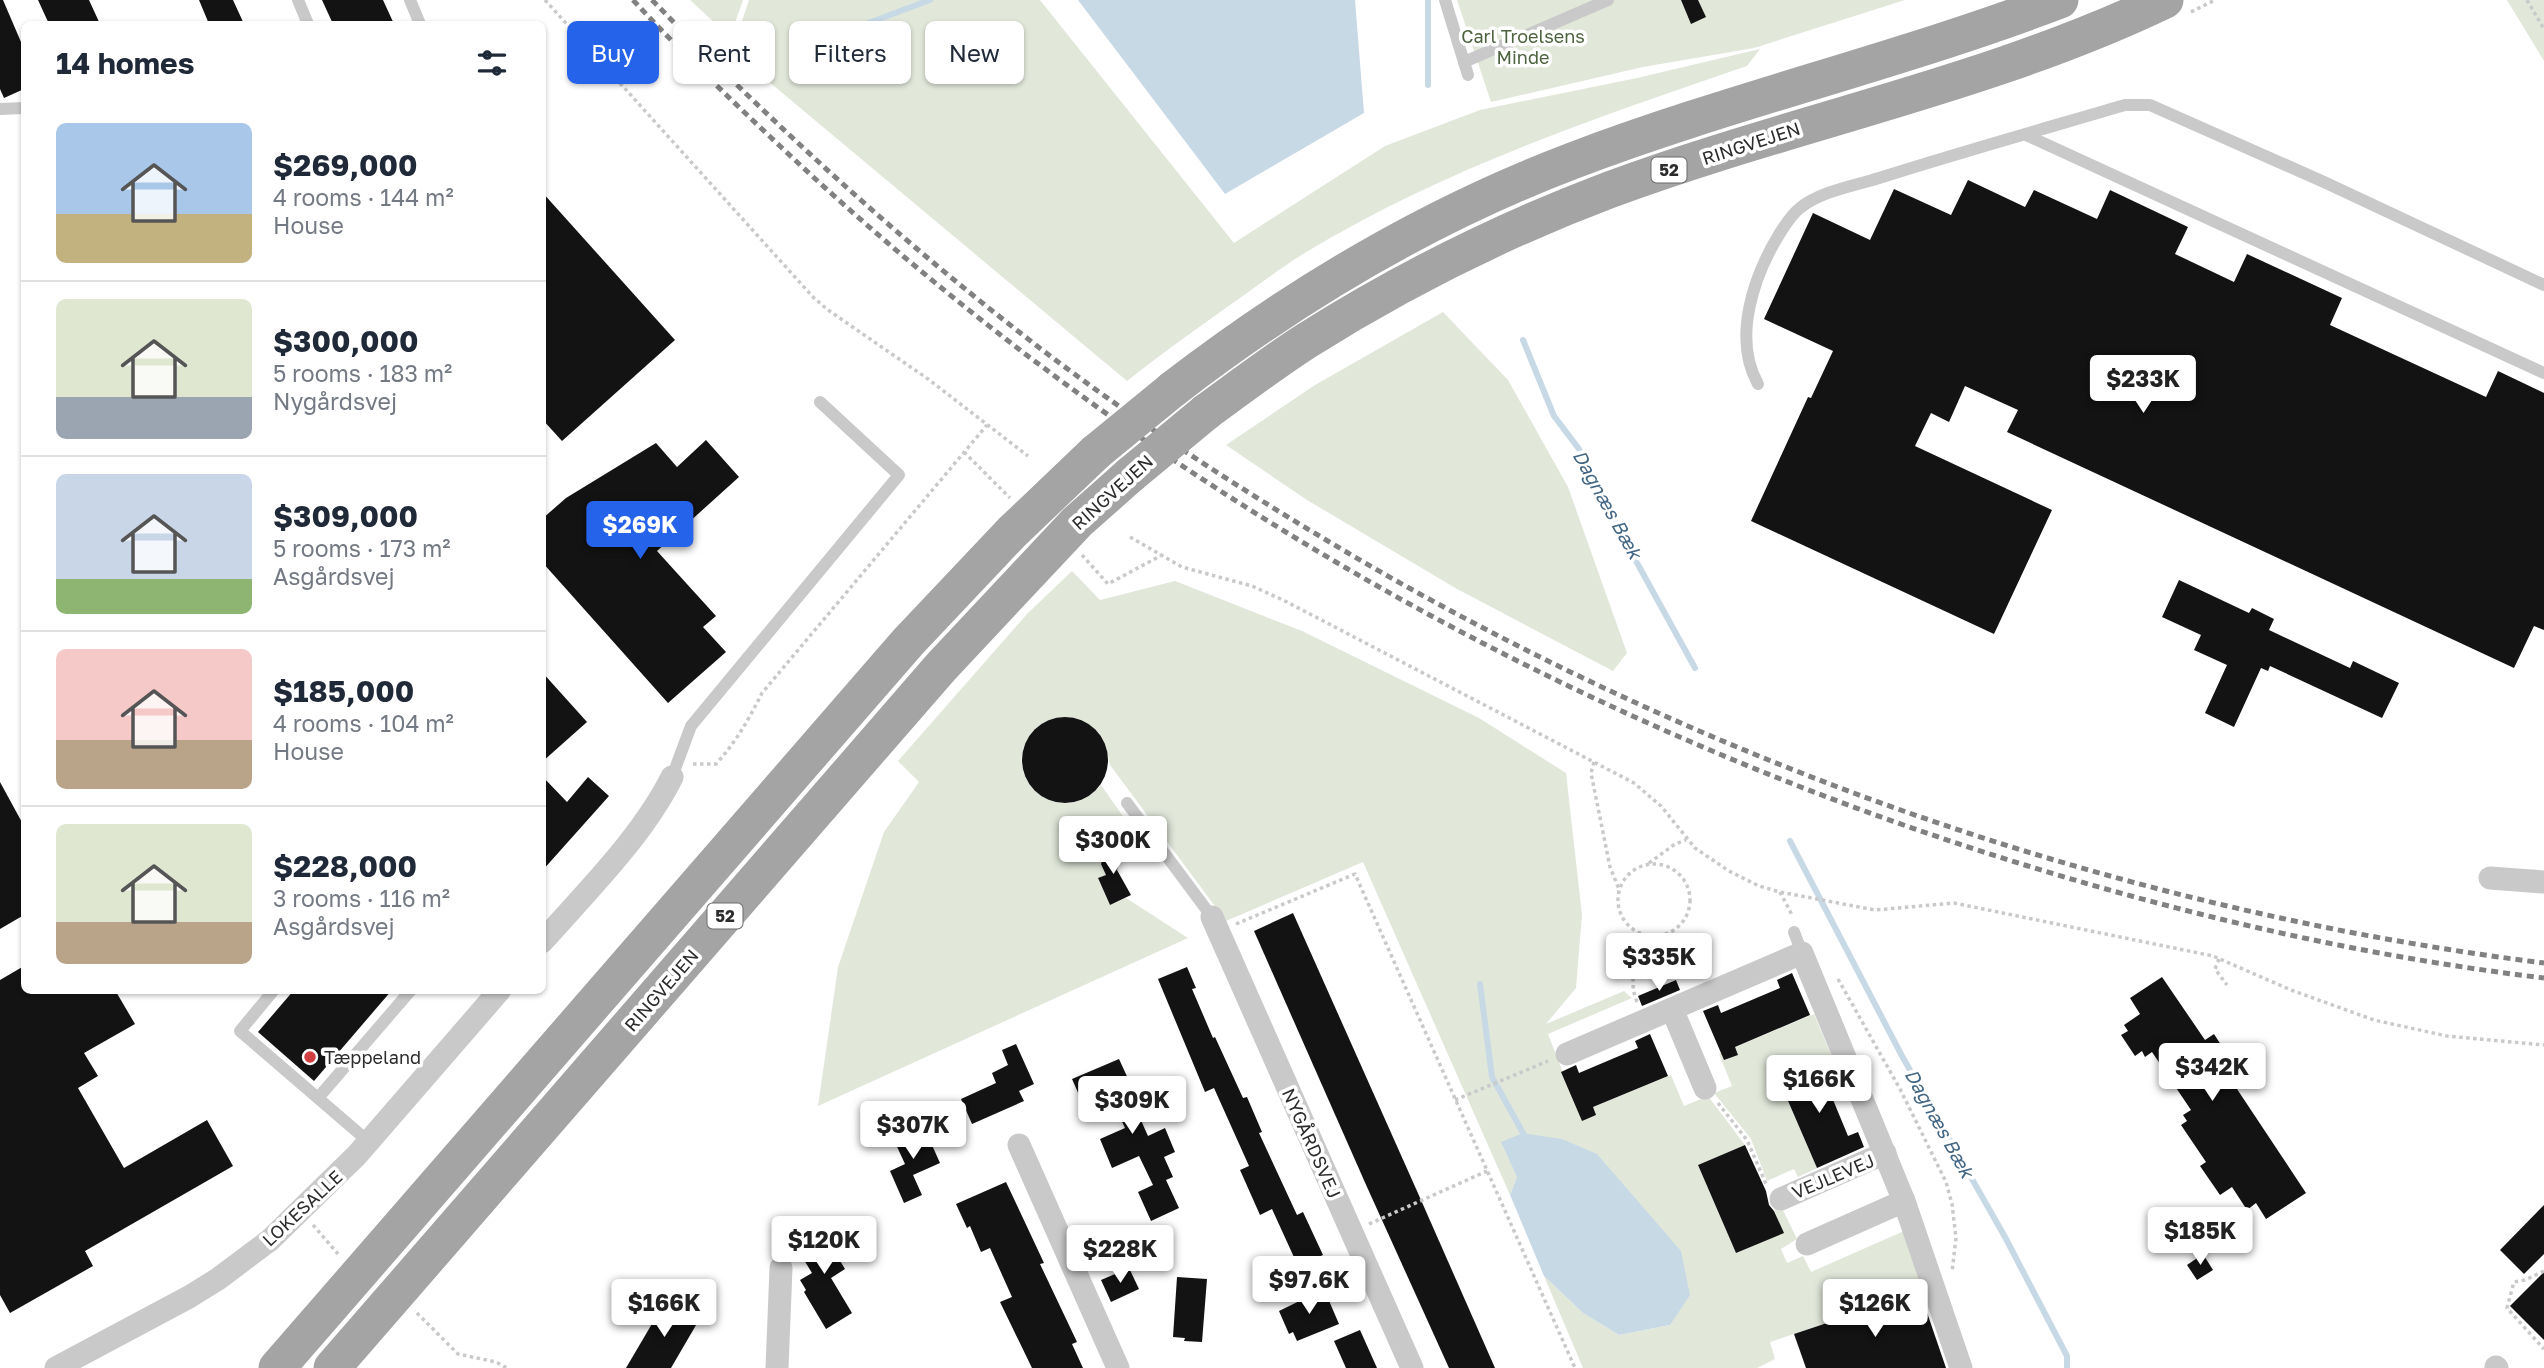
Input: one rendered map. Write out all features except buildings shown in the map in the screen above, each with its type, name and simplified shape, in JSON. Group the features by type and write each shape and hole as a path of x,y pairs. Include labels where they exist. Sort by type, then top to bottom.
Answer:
{"main road":[{"name":"52","path":"276,1368 908,642 1012,532 1096,452 1173,389 1269,318 1350,268 1447,216 1513,185 1571,161 1690,119 1940,42 2060,0"},
{"name":"RINGVEJEN","path":"332,1368 941,667 1077,522 1206,412 1304,342 1393,290 1522,226 1609,190 1731,149 1957,80 2105,27 2178,6"}],"street":[{"path":"546,938 606,870 659,802 674,771"},
{"path":"2490,878 2544,882"},
{"name":"NYGÅRDSVEJ","path":"1215,925 1412,1368"},
{"path":"1567,1054 1672,1009 1798,943"},
{"name":"VEJLEVEJ","path":"1798,943 1904,1201 1961,1368"},
{"name":"LOKESALLE","path":"56,1368 218,1279 270,1240 369,1142 497,994"},
{"path":"1672,1009 1705,1088"},
{"path":"1019,1145 1118,1368"},
{"name":"VEJLEVEJ","path":"1781,1199 1885,1153"},
{"path":"1807,1244 1904,1201"},
{"path":"777,1368 781,1268"}],"lane":[{"path":"298,0 308,21"},
{"path":"410,0 419,21"},
{"path":"1445,0 1468,75"},
{"path":"1464,62 1608,0"},
{"path":"1758,384 1751,371 1747,349 1748,319 1754,289 1766,256 1798,209 1817,198 2126,105 2150,105 2324,182 2544,285"},
{"path":"0,109 21,108"},
{"path":"2026,135 2544,373"},
{"path":"674,771 691,726 899,475 820,402"},
{"path":"1127,803 1215,925"},
{"path":"271,994 240,1031 369,1142"},
{"path":"318,1098 408,994"}],"path":[{"path":"545,0 813,297 928,379 1028,456"},
{"path":"2178,6 2215,0"},
{"path":"2527,0 2544,29"},
{"path":"674,771 716,764 740,735 762,693 987,425"},
{"path":"964,452 1012,500"},
{"path":"1130,537 1182,566 1252,586 1634,783 1661,806 1687,840 1729,871 1759,886 1875,910 1954,903 2219,959 2291,990 2374,1020 2448,1036 2544,1045"},
{"path":"1079,552 1108,584 1162,555"},
{"path":"1594,762 1591,773 1610,867 1619,891"},
{"path":"1661,935 1641,933 1625,920 1618,901 1619,891 1629,874 1647,865 1675,844 1687,840"},
{"path":"1646,1020 1634,995 1633,973 1641,953 1686,917 1690,897 1688,887 1676,871 1657,864 1647,865"},
{"path":"1215,925 1355,874 1575,1368"},
{"path":"1780,892 1796,923 1798,943"},
{"path":"2219,959 2215,969 2227,985"},
{"path":"1838,979 1900,1089 1946,1182 1956,1238 1950,1292 1939,1305"},
{"path":"1455,1100 1567,1054"},
{"path":"1705,1088 1747,1140 1773,1202 1781,1199"},
{"path":"1352,1232 1487,1171"},
{"path":"300,1213 320,1230 341,1258"},
{"path":"2544,1271 2514,1282 2507,1308 2544,1349"},
{"path":"413,1310 458,1354 496,1362 507,1368"}],"green space":[{"path":"690,0 743,0 736,21 713,21"},
{"path":"749,0 1040,0 1234,243 1385,146 1480,110 1637,78 1760,49 1747,66 1520,148 1409,196 1355,224 1282,268 1127,381 772,84 775,84 775,21 742,21"},
{"name":"Carl Troelsens Minde","path":"1457,0 1905,0 1754,48 1643,67 1491,102"},
{"path":"2507,0 2544,0 2544,61"},
{"path":"1443,312 1508,380 1568,487 1627,653 1613,671 1457,589 1307,500 1226,445 1315,385"},
{"path":"1072,571 1100,600 1175,581 1302,631 1479,718 1566,773 1582,915 1576,988 1546,1024 1624,991 1632,998 1548,1034 1579,1113 1671,1075 1684,1106 1708,1096 1745,1145 1698,1165 1736,1253 1783,1233 1773,1206 1780,1204 1797,1239 1781,1249 1787,1263 1803,1256 1811,1272 1904,1231 1927,1290 1770,1342 1775,1359 1757,1368 1583,1368 1544,1276 1583,1313 1619,1335 1670,1325 1517,1177 1510,1195 1363,862 1226,921 1110,765 1100,738 1086,723 1068,718 1051,721 1035,730 1025,745 1022,762 1028,782 1045,798 1060,803 1085,798 1101,785 1125,819 1106,875 1098,879 1110,905 1126,898 1188,938 818,1106 838,967 884,832 919,782 898,761 1027,614"},
{"path":"1814,1014 1832,1057 1779,1080 1817,1168 1798,1177 1794,1169 1767,1181 1751,1139 1714,1093 1732,1086 1719,1054"}],"water":[{"path":"1078,0 1355,0 1364,113 1225,194"},
{"path":"1523,1133 1562,1139 1597,1154 1681,1251 1690,1295 1670,1325 1619,1335 1583,1313 1544,1276 1510,1195 1517,1177 1501,1142"}],"waterway":[{"path":"874,21 930,0"},
{"name":"Dagnæs Bæk","path":"1428,0 1428,85"},
{"name":"Dagnæs Bæk","path":"1523,340 1554,416 1579,449 1620,532 1695,668"},
{"name":"Dagnæs Bæk","path":"1790,841 1902,1056 2005,1237 2067,1356 2067,1368"},
{"path":"1480,984 1492,1077 1523,1133"}],"railway":[{"path":"633,0 781,147 917,268 1060,380 1209,483 1364,578 1523,664 1688,741 1856,808 2028,866 2155,902 2284,934 2413,959 2544,978"},
{"path":"652,0 783,129 873,211 966,290 1058,362 1149,427 1290,518 1386,575 1521,648 1660,714 1802,773 1946,826 2093,871 2241,909 2392,940 2544,963"}],"place":[{"name":"Tæppeland","path":"310,1057"}]}
